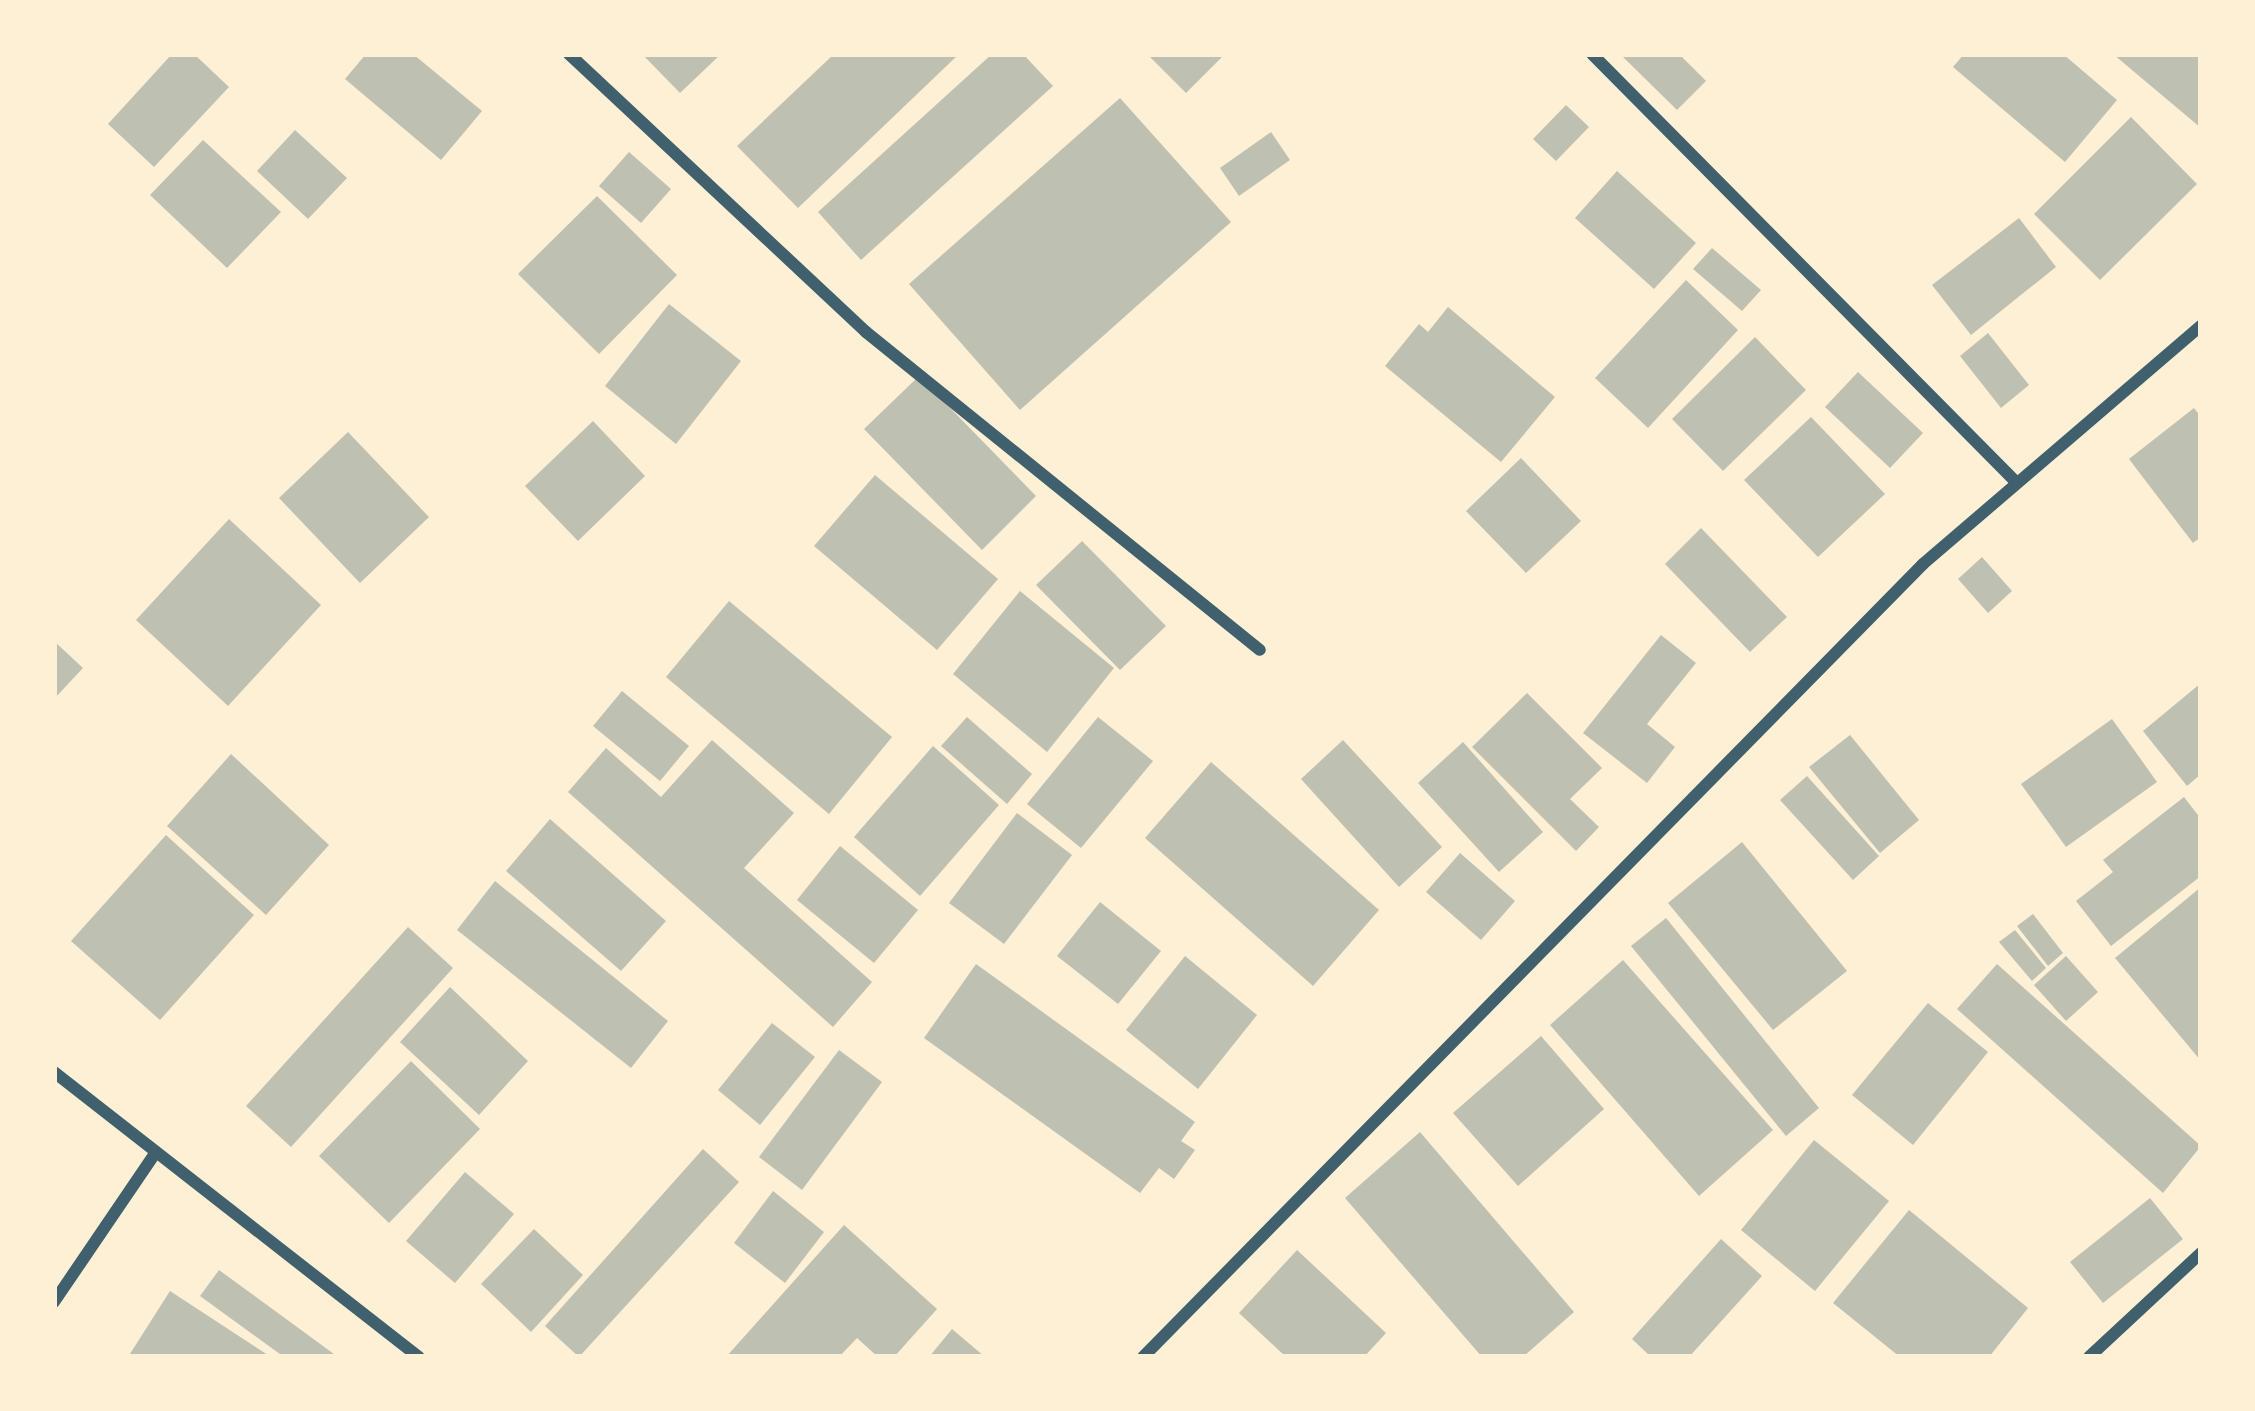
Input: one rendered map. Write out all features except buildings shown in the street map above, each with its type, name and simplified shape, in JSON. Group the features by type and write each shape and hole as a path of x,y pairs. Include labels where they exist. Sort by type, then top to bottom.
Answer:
{"street":[{"path":"569,54 866,332 1260,650"},
{"path":"1592,54 2015,481"},
{"path":"1143,1357 1906,581 2015,481 2201,326"},
{"path":"54,1072 419,1357"},
{"path":"54,1302 155,1152"},
{"path":"2089,1357 2201,1253"}]}
